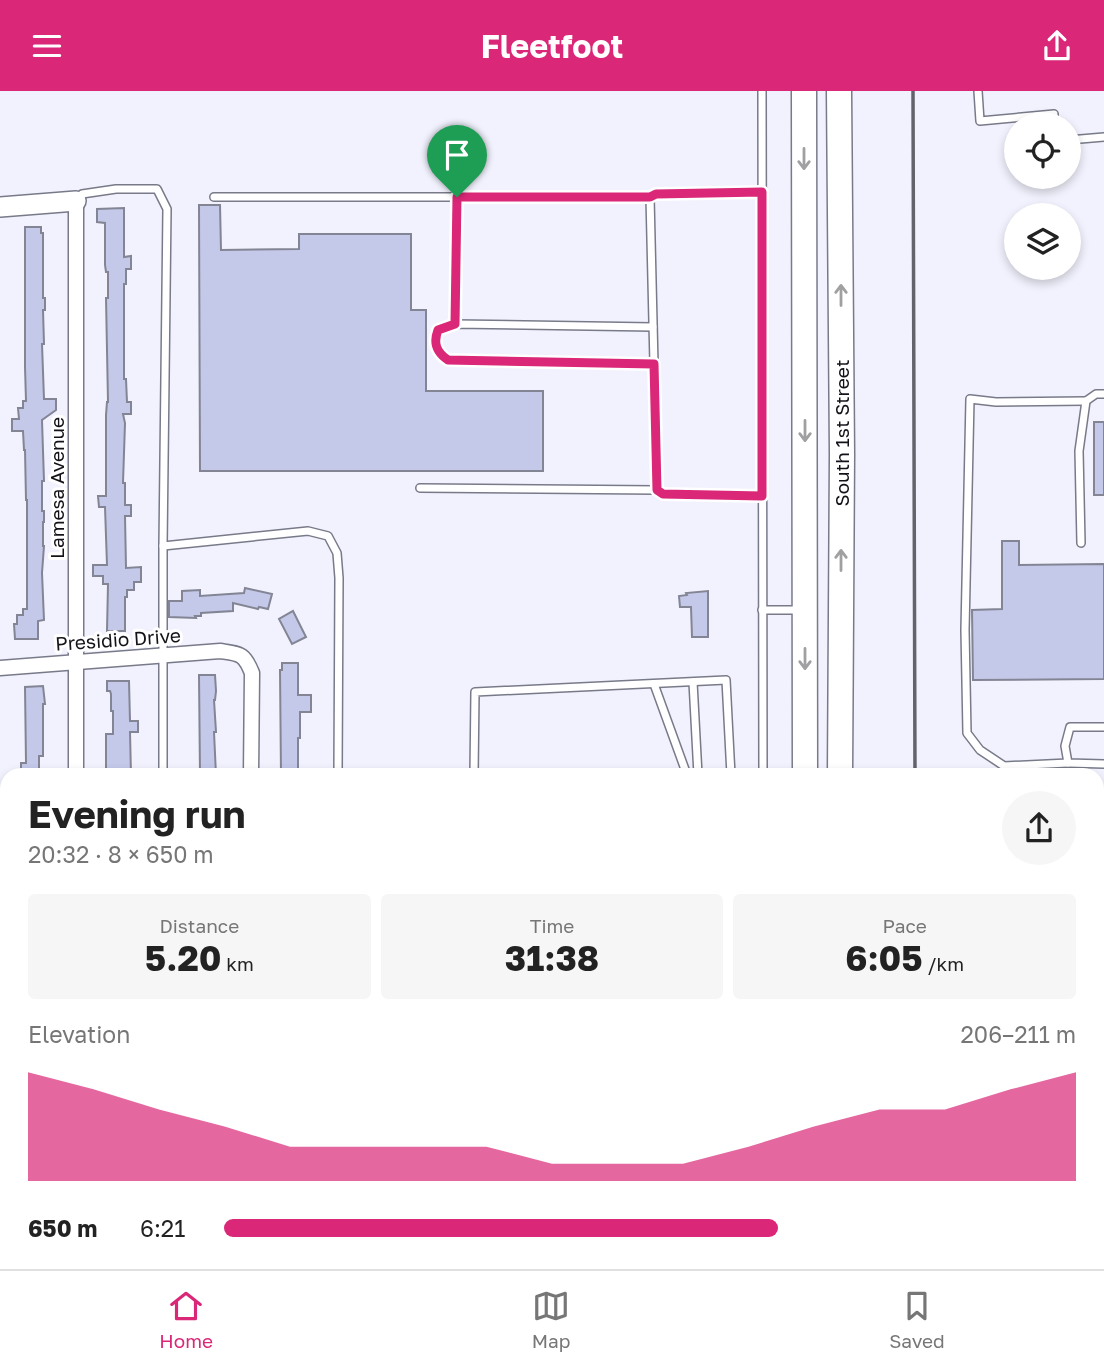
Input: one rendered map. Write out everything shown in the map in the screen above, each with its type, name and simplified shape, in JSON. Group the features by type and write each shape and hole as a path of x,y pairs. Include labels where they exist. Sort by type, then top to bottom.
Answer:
{"highway":[{"name":"South 1st Street","path":"804,91 805,768"},
{"name":"South 1st Street","path":"839,91 842,441 840,768"},
{"path":"805,610 841,609"}],"street":[{"path":"0,207 76,201"},
{"name":"Lamesa Avenue","path":"76,201 76,768"},
{"name":"Presidio Drive","path":"0,668 220,651 238,653 247,662 252,673 251,768"}],"lane":[{"path":"762,91 763,768"},
{"path":"978,91 980,121 1004,119"},
{"path":"1081,139 1104,137"},
{"path":"76,201 82,194 116,189 157,189 167,209 163,768"},
{"path":"214,197 650,197 656,194 762,192"},
{"path":"455,324 457,197"},
{"path":"650,197 657,490"},
{"path":"653,327 455,324 438,330 435,337 436,348 448,360 654,364"},
{"path":"1104,394 1096,394 1086,401 970,400 965,629 967,733 979,750 1004,766 1104,764"},
{"path":"1080,543 1079,451 1086,401"},
{"path":"420,488 657,490 663,494 762,496"},
{"path":"163,546 308,531 328,536 337,553 339,578 338,768"},
{"path":"762,610 805,610"},
{"path":"474,768 475,692 726,680 731,768"},
{"path":"693,682 698,768"},
{"path":"654,684 684,768"},
{"path":"1068,763 1065,746 1070,727 1104,727"}],"building":[{"path":"199,205 220,205 221,250 299,249 299,234 411,234 411,310 426,310 426,391 543,391 543,471 200,471"},
{"path":"124,208 124,257 131,256 131,269 126,269 124,284 124,379 127,402 131,402 131,414 123,414 123,483 125,505 131,505 131,516 125,516 126,568 141,567 141,582 134,582 134,590 127,590 125,631 107,631 108,584 103,584 103,576 93,576 93,565 107,565 105,507 99,507 98,496 106,496 108,272 105,265 105,223 97,222 97,209"},
{"path":"25,227 41,227 43,233 44,399 56,399 56,410 42,420 44,620 38,621 38,639 15,639 14,624 17,624 17,615 23,615 23,609 27,609 25,450 23,431 12,431 12,419 19,419 18,408 23,408 23,401 26,401"},
{"path":"1094,422 1104,422 1104,495 1094,495"},
{"path":"1002,541 1019,541 1019,565 1104,564 1104,679 973,680 972,610 1002,609"},
{"path":"245,588 272,594 268,609 233,603 233,611 201,613 201,616 195,616 196,618 169,617 169,601 182,601 182,591 200,590 200,596 244,593"},
{"path":"708,591 708,637 692,637 691,607 680,607 679,596"},
{"path":"293,611 306,637 292,644 279,619"},
{"path":"282,663 298,663 298,695 311,695 311,712 300,712 298,768 281,768"},
{"path":"199,675 215,675 216,768 200,768"},
{"path":"107,681 129,681 130,721 138,721 138,732 130,732 131,768 106,768 106,734 113,734 111,694 107,691"},
{"path":"43,686 43,756 39,756 39,768 21,768 21,763 26,763 25,687"}],"railway":[{"path":"913,91 915,768"}],"route":[{"path":"762,192 762,496 663,494 657,490 654,364 448,360 440,354 436,348 435,337 438,330 455,324 457,197 650,197 656,194 762,192"}]}
